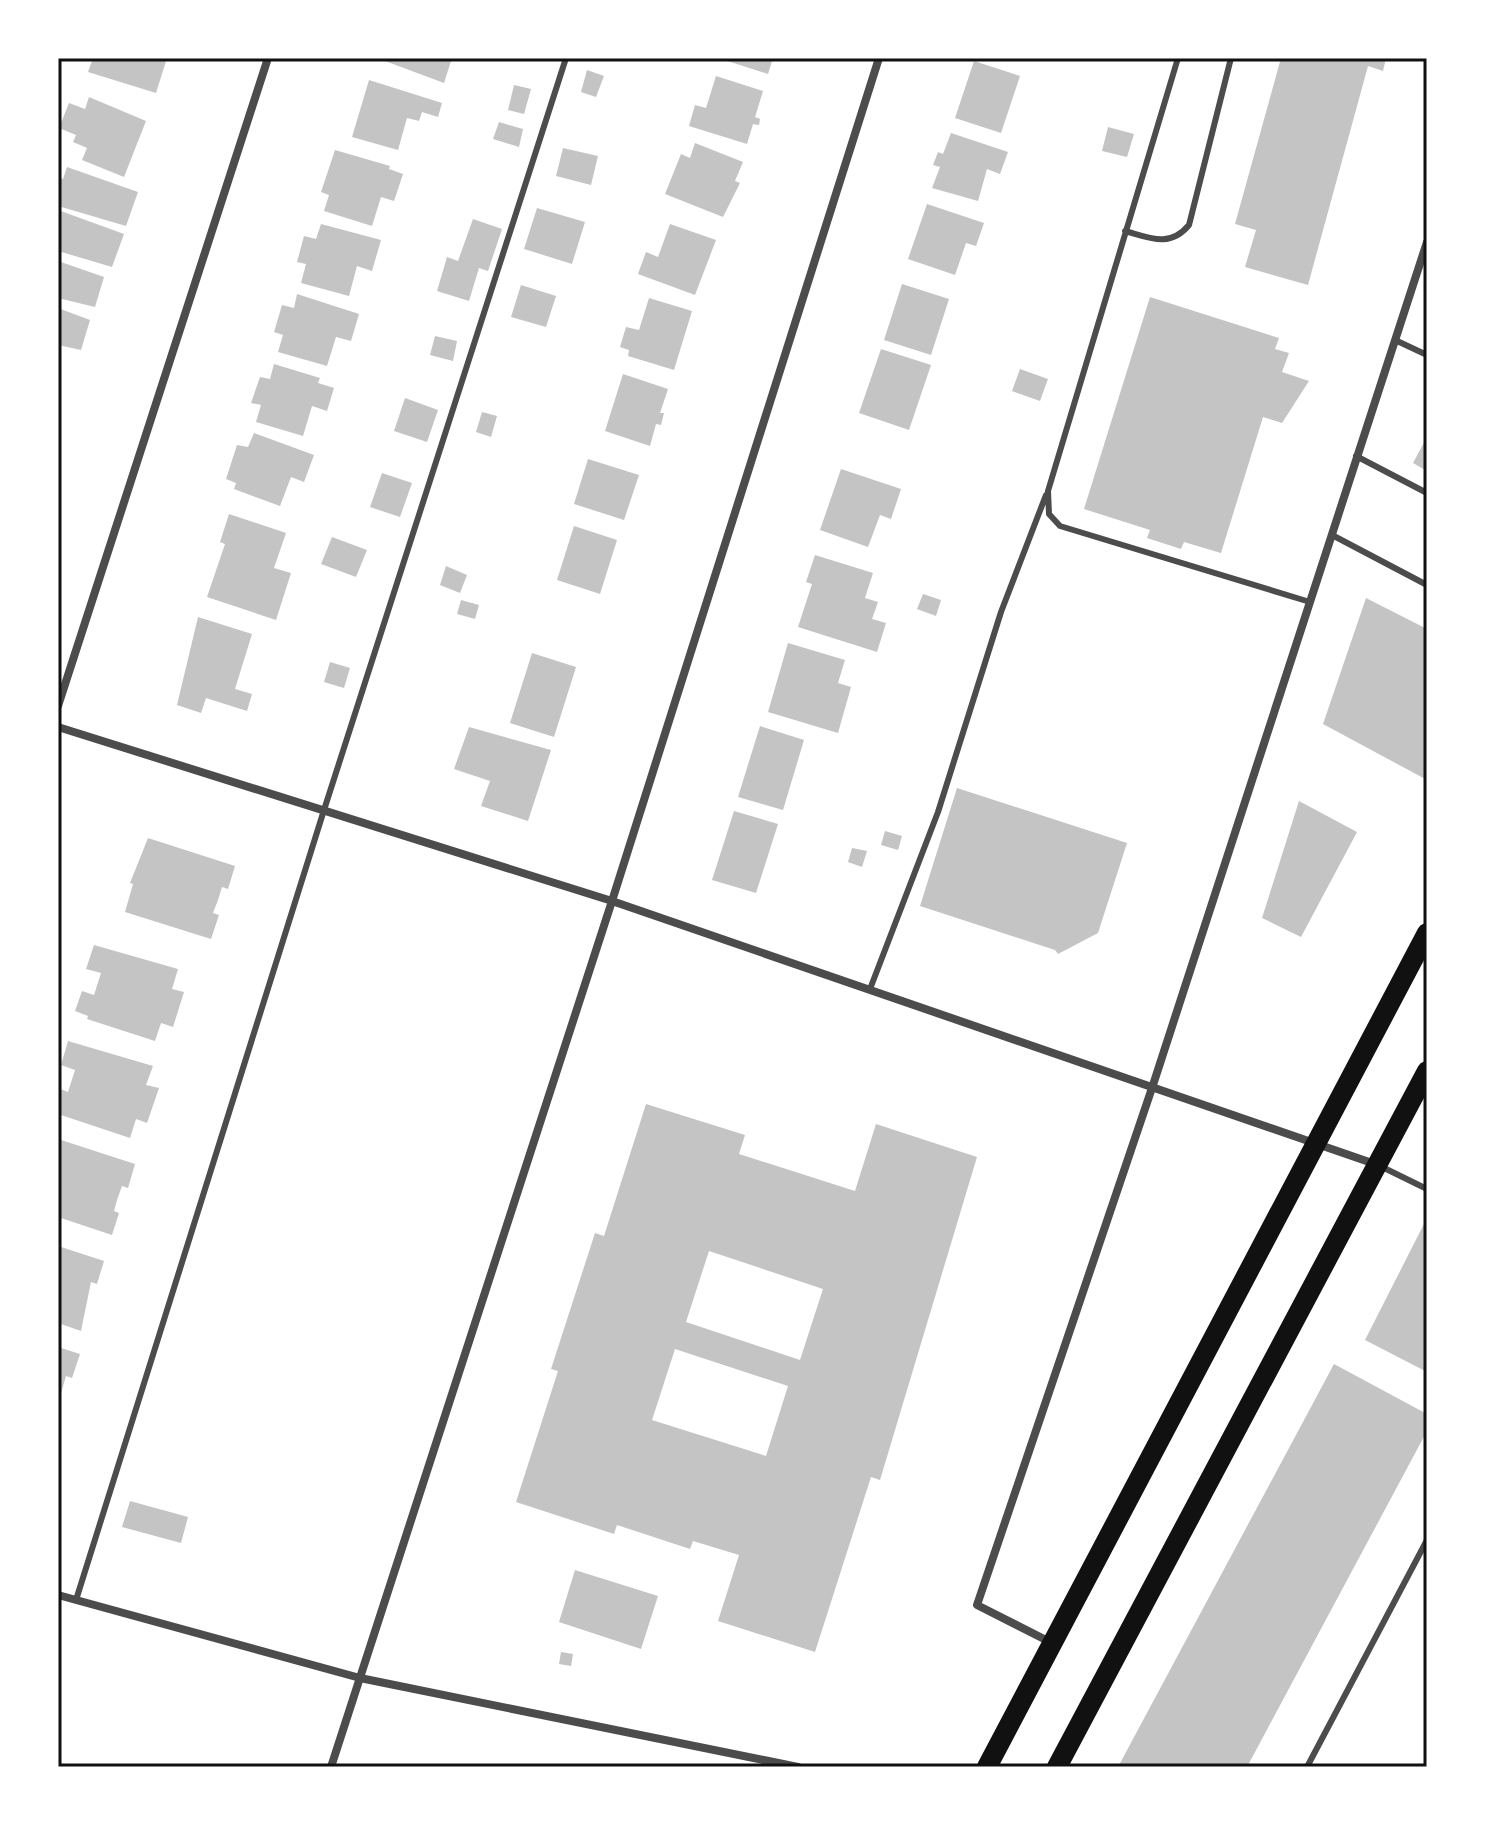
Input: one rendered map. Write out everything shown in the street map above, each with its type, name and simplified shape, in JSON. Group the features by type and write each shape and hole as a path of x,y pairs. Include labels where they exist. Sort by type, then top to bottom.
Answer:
{"main road":[{"path":"987,1767 1427,933"},
{"path":"1057,1767 1427,1071"}],"street":[{"path":"58,706 268,58"},
{"path":"331,1767 612,901 879,58"},
{"path":"1052,1643 977,1605 1153,1085 1427,242"},
{"path":"58,727 612,901 1378,1165"},
{"path":"58,1595 360,1678 798,1767"}],"lane":[{"path":"76,1600 324,810 566,58"},
{"path":"870,989 938,812 1001,612 1048,491 1178,58"},
{"path":"1125,231 1163,241 1179,238 1189,225 1231,58"},
{"path":"1395,340 1427,355"},
{"path":"1356,456 1427,493"},
{"path":"1048,491 1049,514 1060,526 1310,602"},
{"path":"1332,535 1427,585"},
{"path":"1378,1165 1427,1189"},
{"path":"1307,1767 1427,1540"}],"building":[{"path":"93,58 167,58 156,93 88,72"},
{"path":"377,58 452,58 444,83"},
{"path":"718,58 773,58 768,74"},
{"path":"1281,58 1386,58 1383,71 1368,66 1308,285 1245,267 1256,230 1235,224"},
{"path":"974,61 1020,76 1001,133 955,118"},
{"path":"587,70 604,76 596,97 581,92"},
{"path":"716,76 763,91 755,117 760,119 759,125 753,124 747,144 689,126 695,105 706,108"},
{"path":"369,80 442,103 438,117 422,112 419,121 407,118 398,150 352,137"},
{"path":"514,85 531,89 524,114 508,110"},
{"path":"89,97 146,121 124,177 82,160 87,148 73,142 76,135 59,128 69,103 85,109"},
{"path":"499,122 523,129 519,147 493,139"},
{"path":"1108,127 1134,134 1127,157 1102,151"},
{"path":"951,133 1008,152 1000,174 987,169 978,201 932,188 940,167 933,165 938,152 943,154"},
{"path":"695,143 743,162 735,181 740,183 723,217 665,194 681,154 690,158"},
{"path":"563,148 598,156 591,185 556,176"},
{"path":"335,150 390,166 389,169 403,174 394,201 381,197 372,226 324,211 329,195 321,192"},
{"path":"67,167 138,192 126,226 58,206 58,177 63,179"},
{"path":"927,204 984,223 976,246 966,243 955,275 908,259"},
{"path":"537,208 585,222 572,264 524,249"},
{"path":"58,210 124,234 112,267 58,251"},
{"path":"473,219 502,229 488,271 479,268 469,301 437,291 447,257 458,261"},
{"path":"321,224 381,240 372,271 357,266 349,296 301,283 306,264 297,262 304,236 316,239"},
{"path":"670,224 716,240 695,295 638,274 646,252 658,257"},
{"path":"58,261 104,277 95,307 58,298"},
{"path":"902,284 949,299 931,355 884,340"},
{"path":"521,285 556,296 546,327 511,317"},
{"path":"297,294 359,314 351,341 336,337 327,366 278,352 283,335 274,332 282,305 294,308"},
{"path":"1150,297 1279,338 1275,349 1289,353 1282,372 1309,381 1282,423 1263,417 1221,553 1184,542 1181,549 1147,538 1150,530 1084,509"},
{"path":"649,298 692,311 674,370 628,356 629,350 620,347 626,327 639,330"},
{"path":"58,308 90,320 81,350 58,345"},
{"path":"435,336 457,341 453,361 430,355"},
{"path":"881,349 931,365 909,430 859,413"},
{"path":"274,364 320,378 318,383 334,388 327,411 312,406 303,436 256,422 261,405 251,403 260,377 270,379"},
{"path":"1020,369 1048,379 1040,401 1012,391"},
{"path":"623,374 668,389 660,413 664,413 661,425 656,424 650,446 605,431"},
{"path":"405,398 438,410 427,442 394,431"},
{"path":"482,412 497,416 491,437 476,432"},
{"path":"254,433 314,455 304,482 291,477 280,506 234,489 236,483 226,479 237,445 248,447"},
{"path":"1427,437 1427,471 1413,463"},
{"path":"588,459 639,475 624,520 574,504"},
{"path":"841,469 901,489 891,519 880,515 868,547 820,530"},
{"path":"382,473 412,483 400,517 370,507"},
{"path":"229,514 286,533 274,568 291,573 276,620 207,597 225,544 220,542"},
{"path":"574,526 617,540 600,594 557,580"},
{"path":"332,537 367,550 356,577 321,564"},
{"path":"815,555 873,573 865,598 878,602 872,619 886,623 877,652 798,627 812,584 806,582"},
{"path":"446,566 467,575 460,593 440,585"},
{"path":"923,594 941,600 936,616 917,609"},
{"path":"1366,598 1427,629 1427,780 1323,724"},
{"path":"461,600 479,605 475,619 457,614"},
{"path":"198,617 252,634 235,689 252,694 247,711 206,698 201,713 177,705"},
{"path":"788,643 845,660 838,683 851,687 838,733 768,712"},
{"path":"532,653 576,667 554,737 510,723"},
{"path":"330,662 350,668 344,688 324,682"},
{"path":"760,726 804,740 783,810 738,797"},
{"path":"469,727 551,750 528,821 481,806 490,781 454,769"},
{"path":"957,788 1127,843 1098,933 1058,954 1055,950 920,906"},
{"path":"1299,801 1357,832 1301,937 1262,918"},
{"path":"734,811 778,824 756,893 712,880"},
{"path":"885,831 902,836 898,850 881,845"},
{"path":"148,838 235,866 228,889 222,887 213,913 219,915 211,939 125,912 133,884 130,883"},
{"path":"852,848 867,851 862,867 848,862"},
{"path":"94,945 178,969 172,989 184,992 173,1027 161,1023 155,1041 87,1019 88,1016 75,1011 82,991 94,995 101,973 86,969"},
{"path":"68,1041 153,1066 146,1085 159,1088 147,1123 136,1119 130,1138 61,1115 58,1088 68,1092 75,1070 61,1065"},
{"path":"646,1104 745,1135 739,1154 855,1191 876,1124 977,1157 880,1480 871,1477 815,1652 718,1621 739,1555 693,1541 690,1549 617,1525 614,1534 516,1502 558,1371 551,1369 595,1233 604,1236","holes":["709,1251 823,1289 800,1360 686,1322","675,1349 788,1386 766,1456 652,1420"]},
{"path":"58,1139 135,1164 128,1188 122,1186 117,1200 114,1211 119,1213 112,1235 58,1217"},
{"path":"1427,1218 1427,1372 1365,1340"},
{"path":"58,1246 104,1261 97,1284 91,1282 81,1331 58,1323"},
{"path":"58,1347 80,1354 72,1378 66,1376 59,1400"},
{"path":"1334,1364 1427,1414 1427,1431 1247,1767 1118,1767"},
{"path":"130,1501 188,1517 181,1543 122,1527"},
{"path":"575,1570 658,1596 641,1649 559,1622"},
{"path":"561,1652 573,1654 571,1666 559,1664"}]}
